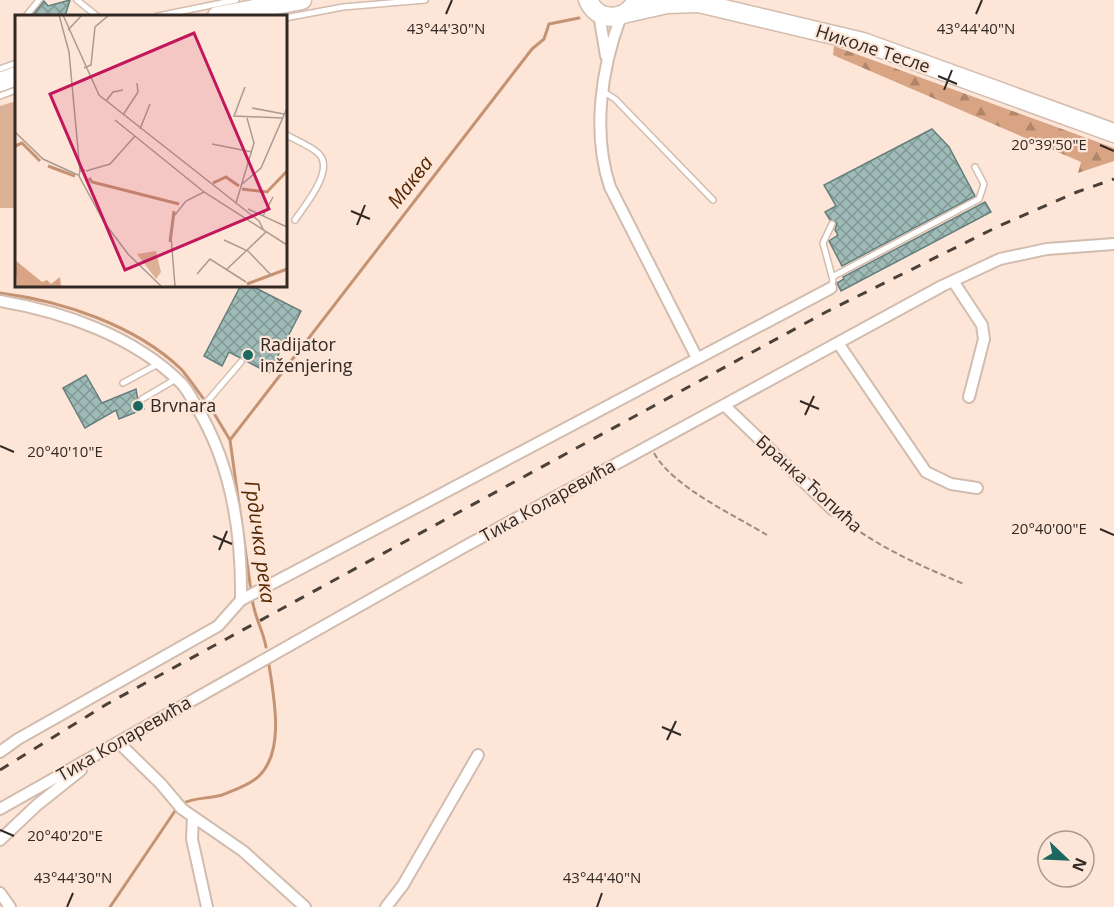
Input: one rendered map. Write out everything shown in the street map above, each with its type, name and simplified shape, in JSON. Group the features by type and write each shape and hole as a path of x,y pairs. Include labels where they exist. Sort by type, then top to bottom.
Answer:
{"main road":[{"path":"223,15 302,0"},
{"name":"Николе Тесле","path":"588,5 606,17 628,10 698,2 812,28 863,42 1114,133"},
{"path":"0,82 15,76"}],"street":[{"path":"588,5 607,63"},
{"path":"628,10 607,63 600,150 610,187 697,357"},
{"name":"Тика Коларевића","path":"0,809 443,558 953,281 1000,259 1047,249 1114,244"},
{"path":"953,281 981,325 984,339 969,397"},
{"path":"0,752 18,739 218,626 244,599 267,586 352,544 832,283"},
{"path":"0,301 81,322 123,340 183,384 207,424 229,486 242,565 244,599"},
{"path":"838,343 926,472 951,484 977,488"},
{"name":"Бранка Ћопића","path":"724,405 833,510"},
{"path":"0,840 37,805 118,742 179,805 243,851 305,907"},
{"path":"386,907 404,885 478,755"},
{"path":"193,817 192,839 207,907"},
{"path":"0,893 10,907"}],"lane":[{"path":"27,15 39,0"},
{"path":"77,0 96,15"},
{"path":"163,15 236,0"},
{"path":"286,18 343,7 425,0"},
{"path":"0,69 15,63"},
{"path":"0,96 15,90"},
{"path":"604,92 615,99 713,200"},
{"path":"286,135 319,154 325,162 324,175 296,220"},
{"path":"832,224 823,243 832,283 979,198 984,184 975,167"},
{"path":"199,411 241,362"},
{"path":"123,383 158,364"},
{"path":"142,399 176,379"}],"path":[{"path":"650,445 660,464 683,483 767,535"},
{"name":"Бранка Ћопића","path":"833,510 858,532 924,567 964,584"}],"shaded area":[{"path":"15,101 15,208 0,208 0,106"}],"green space":[{"path":"834,46 1114,148 1114,161 1078,173 1081,162 833,55"}],"building":[{"path":"70,0 65,15 33,15 44,1 48,6"},
{"path":"932,129 949,147 975,196 842,266 829,241 838,235 835,230 837,223 830,220 825,212 836,206 824,185"},
{"path":"985,202 991,212 841,291 837,283 844,279 843,277"},
{"path":"240,286 252,286 301,311 269,373 229,352 222,366 204,356"},
{"path":"86,375 102,403 136,389 138,401 144,409 119,419 116,410 85,428 63,388"}],"waterway":[{"name":"Маква","path":"230,440 532,49 544,39 549,24 579,18"},
{"path":"0,293 48,302 120,328 163,353 181,369 203,398"},
{"name":"Грдичка река","path":"212,410 230,440 251,591"},
{"name":"Грдичка река","path":"252,598 266,647"},
{"name":"Грдичка река","path":"182,804 191,800 222,795 242,787 259,776 267,765 272,753 276,724 269,665"},
{"name":"Грдичка река","path":"110,907 177,808"}],"railway":[{"path":"0,770 107,704 826,312 999,226 1077,192 1114,179"}],"place":[{"name":"Radijator inženjering","path":"248,355"},
{"name":"Brvnara","path":"138,406"}]}
